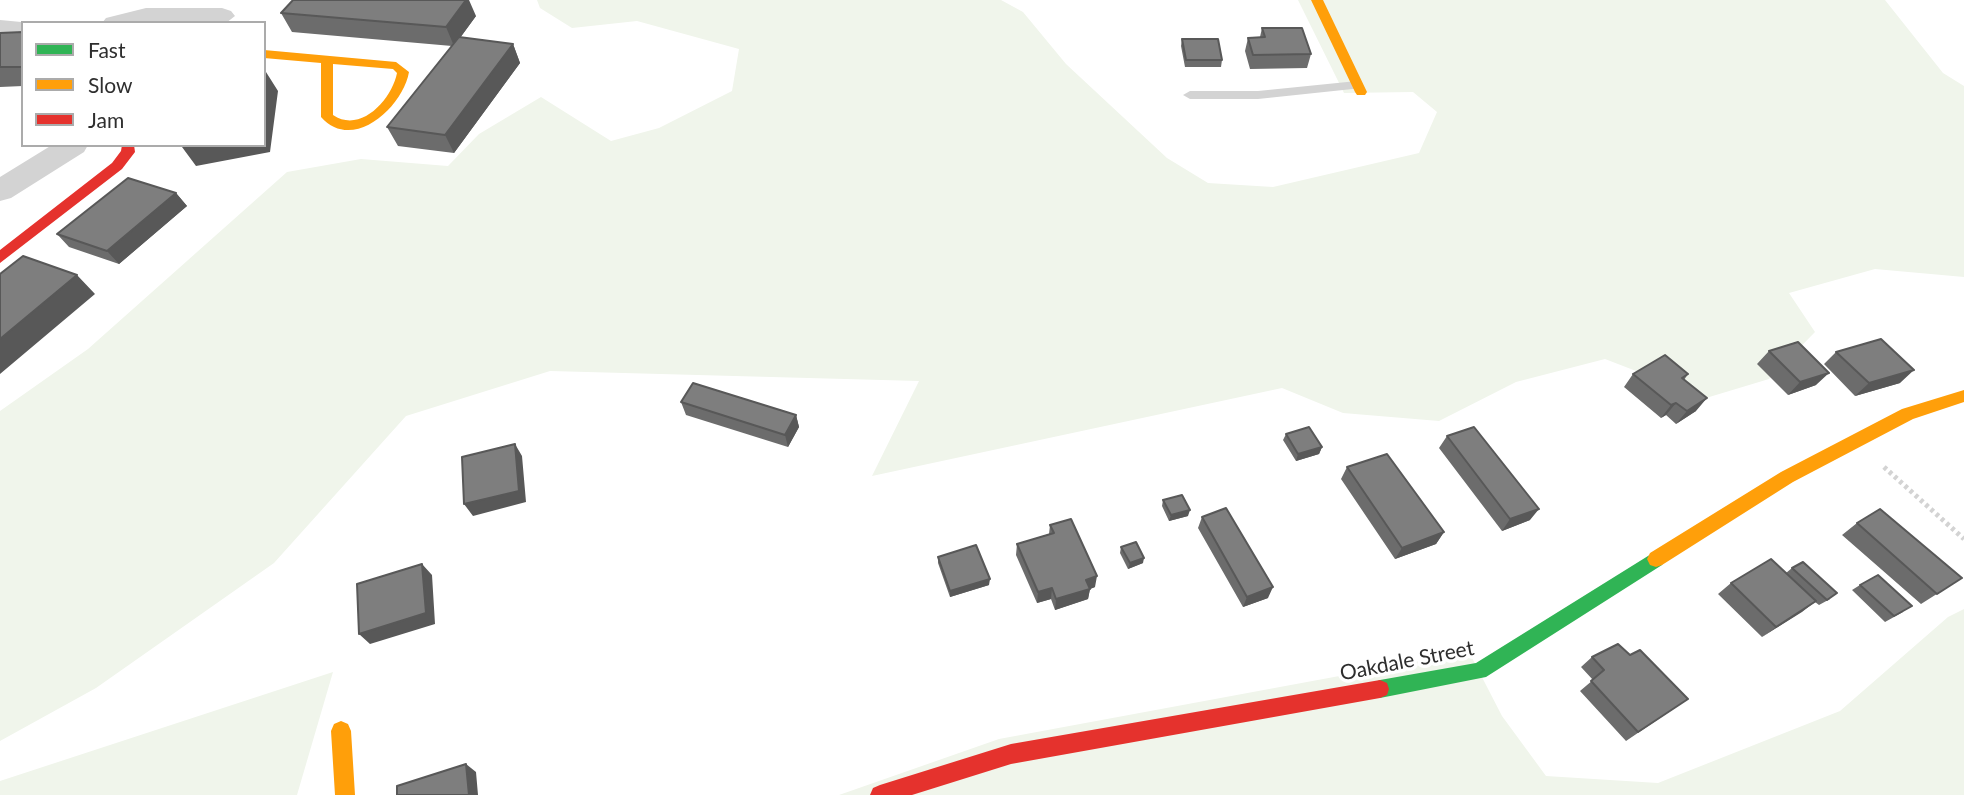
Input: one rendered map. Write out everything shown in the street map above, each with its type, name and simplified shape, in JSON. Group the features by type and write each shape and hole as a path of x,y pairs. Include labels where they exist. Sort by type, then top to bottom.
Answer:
{"street":[{"path":"1317,0 1359,89"},
{"path":"119,21 146,8 223,13"},
{"path":"0,28 21,28"},
{"path":"266,54 396,66 403,72 403,80 372,119 354,125 336,124 327,117 327,60"},
{"path":"0,191 71,147"},
{"path":"0,258 117,166 128,152 128,147"},
{"name":"Oakdale Street","path":"880,795 1011,754 1479,671 1787,477 1908,414 1964,396"},
{"path":"341,732 345,795"}],"lane":[{"path":"1190,95 1258,95 1359,89"}],"path":[{"path":"1883,466 1964,539"}],"shaded area":[{"path":"537,0 1001,0 1023,12 1066,64 1167,158 1208,183 1273,187 1419,153 1437,112 1413,92 1344,93 1298,0 1885,0 1943,73 1964,86 1964,277 1875,269 1789,293 1815,332 1769,379 1706,398 1605,359 1516,382 1439,421 1343,413 1282,388 872,476 919,381 550,371 406,416 274,563 96,688 0,741 0,411 88,349 287,172 361,159 448,166 479,134 541,97 611,141 659,128 732,91 739,49 637,21 572,28 540,8"},
{"path":"1964,609 1964,795 839,795 999,739 1469,652 1502,716 1546,776 1658,783 1840,711 1948,617"},
{"path":"333,672 297,795 0,795 0,781"}],"building":[{"path":"293,0 466,0 446,27 281,13"},
{"path":"1262,28 1302,28 1311,54 1253,55 1248,38 1265,37"},
{"path":"21,32 21,67 0,67 0,33"},
{"path":"459,37 513,44 445,135 387,127"},
{"path":"1182,39 1218,39 1222,60 1186,60"},
{"path":"128,178 176,193 107,251 57,234"},
{"path":"23,256 77,275 0,339 0,274"},
{"path":"1881,339 1914,370 1869,383 1836,352"},
{"path":"1798,342 1829,373 1800,382 1769,351"},
{"path":"1665,355 1688,374 1682,378 1707,398 1687,411 1676,403 1671,405 1633,374"},
{"path":"693,383 796,415 785,435 681,402"},
{"path":"1309,427 1322,447 1298,454 1286,434"},
{"path":"1474,427 1539,509 1510,519 1447,436"},
{"path":"515,444 519,491 464,504 462,457"},
{"path":"1387,454 1444,532 1402,548 1347,467"},
{"path":"1182,495 1190,510 1171,515 1163,500"},
{"path":"1226,508 1273,587 1247,597 1202,517"},
{"path":"1880,509 1962,578 1937,594 1857,523"},
{"path":"1071,519 1097,576 1086,580 1090,589 1056,599 1052,588 1038,592 1017,544 1054,533 1050,525"},
{"path":"1136,542 1144,558 1130,563 1121,547"},
{"path":"976,545 990,579 950,591 938,557"},
{"path":"1771,559 1816,601 1776,627 1731,583"},
{"path":"1803,562 1837,593 1827,600 1792,568"},
{"path":"422,564 426,613 359,634 357,584"},
{"path":"1878,575 1912,606 1894,616 1860,585"},
{"path":"1618,644 1630,655 1640,650 1688,699 1638,732 1591,681 1604,670 1592,657"},
{"path":"466,764 469,795 397,795 397,786"}],"traffic: fast":[{"path":"1380,689 1479,671 1656,559"}],"traffic: slow":[{"path":"1317,0 1361,92"},
{"path":"266,54 396,66 403,72 401,83 395,95 375,116 350,126 338,124 327,117 327,60"},
{"path":"1656,559 1787,477 1908,414 1964,396"},
{"path":"341,731 345,795"}],"traffic: jam":[{"path":"0,258 117,166 128,152 128,147"},
{"path":"880,795 1011,754 1380,689"}]}
